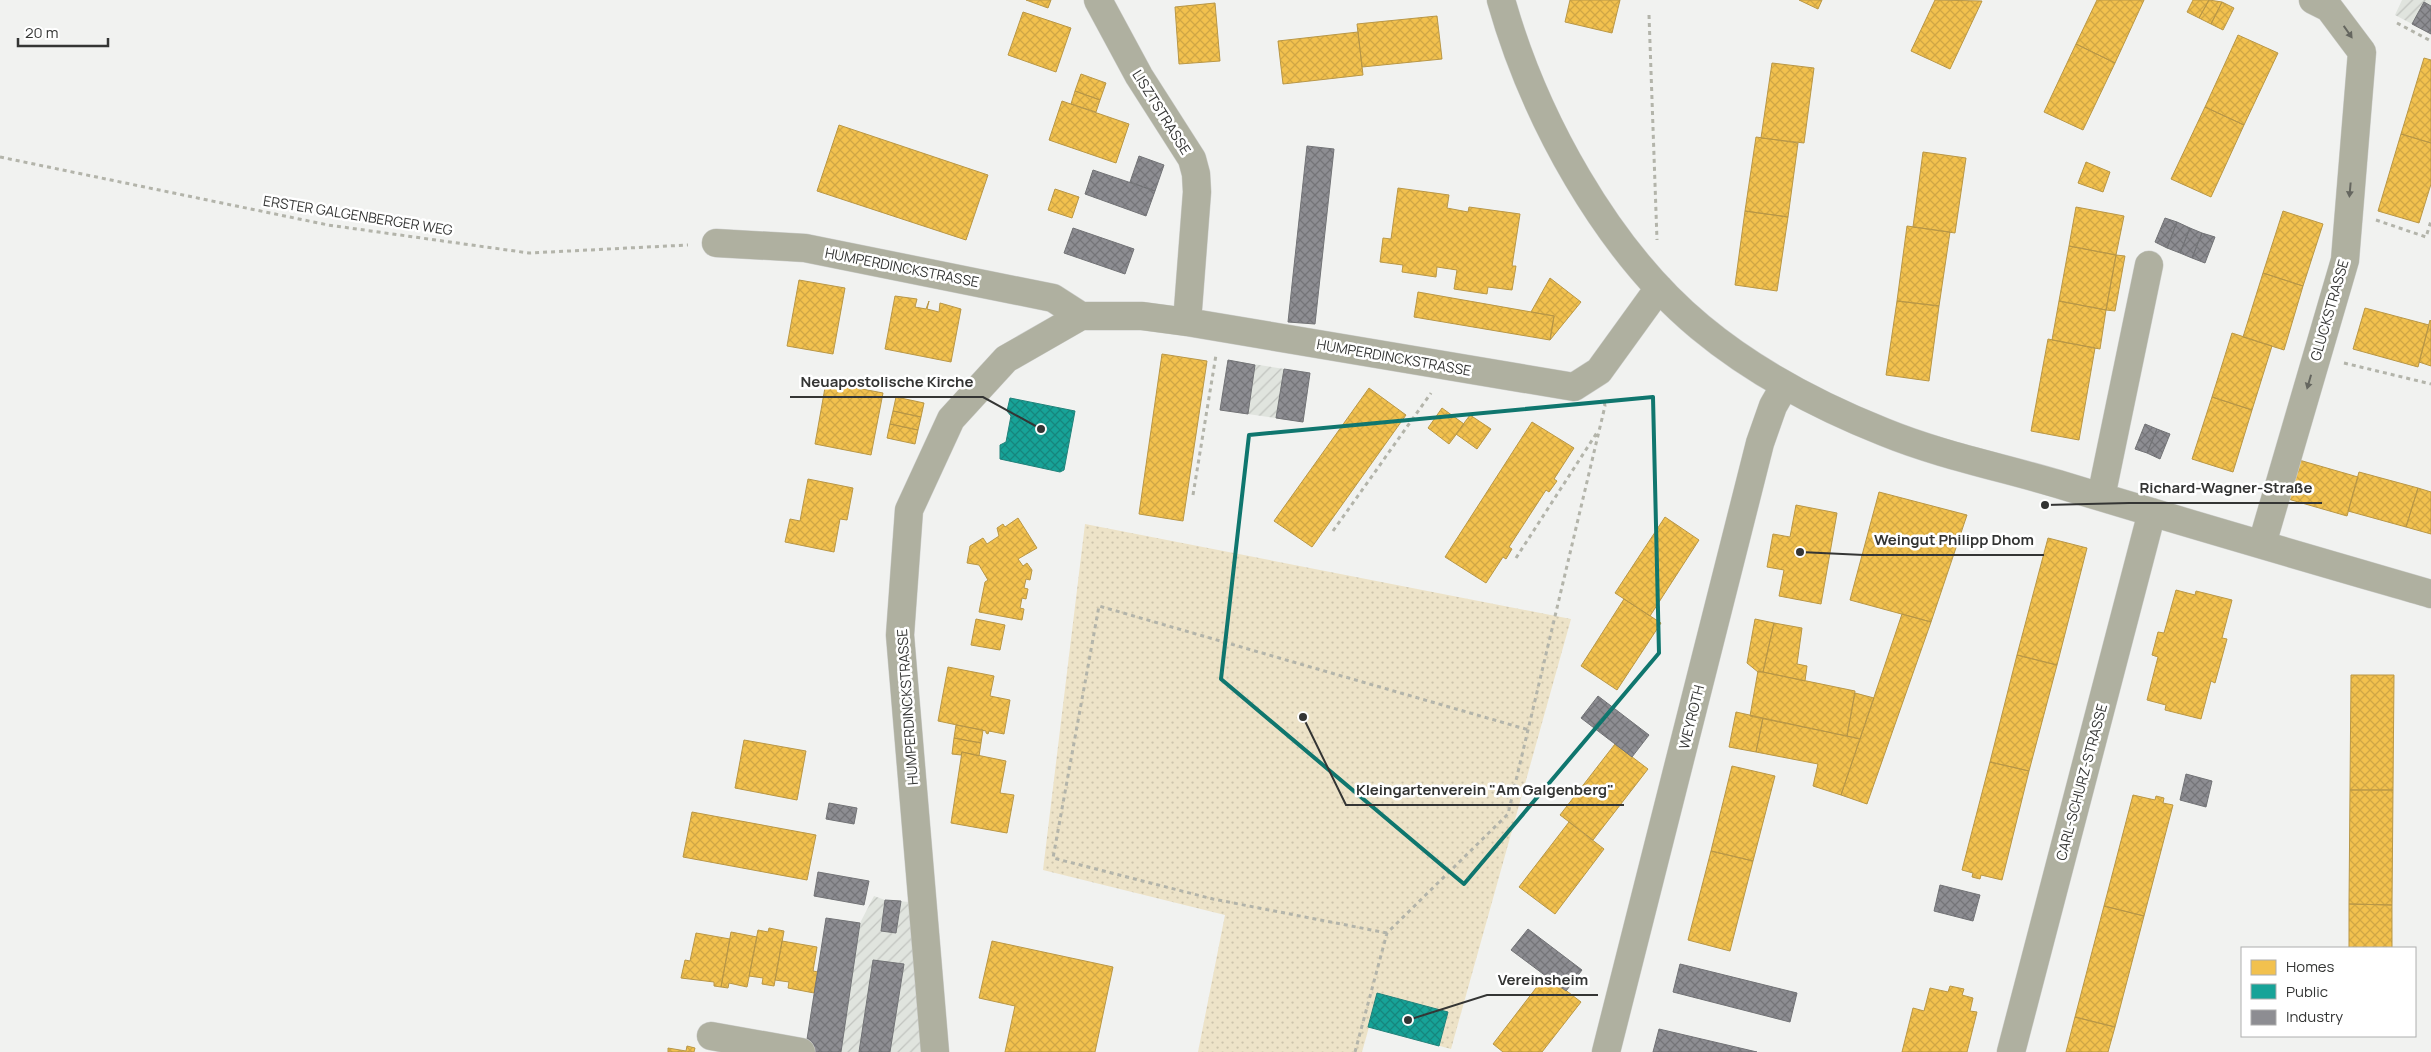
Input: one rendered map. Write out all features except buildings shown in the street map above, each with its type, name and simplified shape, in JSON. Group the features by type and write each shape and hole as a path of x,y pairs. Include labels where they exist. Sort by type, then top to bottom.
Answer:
{"street":[{"name":"LISZTSTRASSE","path":"1098,0 1139,76 1192,159 1196,174 1194,241 1188,322"},
{"path":"1501,0 1530,85 1556,138 1588,195 1628,254 1659,288 1699,327 1738,356 1785,385 1885,433 2431,594"},
{"name":"GLUCKSTRASSE","path":"2262,544 2345,260 2362,52 2329,8 2314,0"},
{"name":"HUMPERDINCKSTRASSE","path":"716,243 805,248 843,255 1054,298 1082,316"},
{"path":"2101,497 2148,265"},
{"name":"HUMPERDINCKSTRASSE","path":"935,1052 900,635 909,510 951,418 1006,359 1082,316 1142,316 1220,327 1574,387 1599,371 1659,288"},
{"name":"WEYROTH","path":"1606,1052 1760,443 1773,406 1785,385"},
{"name":"CARL-SCHURZ-STRASSE","path":"2011,1052 2152,512"},
{"path":"711,1036 801,1052"}],"path":[{"path":"1648,15 1658,245"},
{"path":"2397,23 2431,41"},
{"name":"ERSTER GALGENBERGER WEG","path":"0,157 328,225 529,253 716,243"},
{"path":"2349,210 2426,237"},
{"path":"2426,237 2431,221"},
{"path":"2426,237 2431,234"},
{"path":"1193,494 1220,327"},
{"path":"2317,356 2431,384"},
{"path":"1333,531 1450,366"},
{"path":"1356,1052 1388,933 1508,814 1556,620 1605,406 1599,371"},
{"path":"1516,558 1600,428"},
{"path":"1388,933 1213,899 1052,858 1100,606 1529,730"}],"highlighted area":[{"path":"1653,397 1659,653 1464,884 1221,679 1249,435"}],"shaded area":[{"path":"2402,0 2431,0 2431,34 2395,15"},
{"path":"1228,360 1310,373 1303,422 1220,410"},
{"path":"1085,524 1571,619 1451,1049 1369,1027 1362,1052 1198,1052 1225,915 1043,870"},
{"path":"874,896 885,900 922,903 935,1052 805,1052 826,918 860,923"}],"place":[{"name":"Neuapostolische Kirche","path":"1041,429"},
{"name":"Richard-Wagner-Straße","path":"2045,505"},
{"name":"Weingut Philipp Dhom","path":"1800,552"},
{"name":"Kleingartenverein \"Am Galgenberg\"","path":"1303,717"},
{"name":"Vereinsheim","path":"1408,1020"}]}
